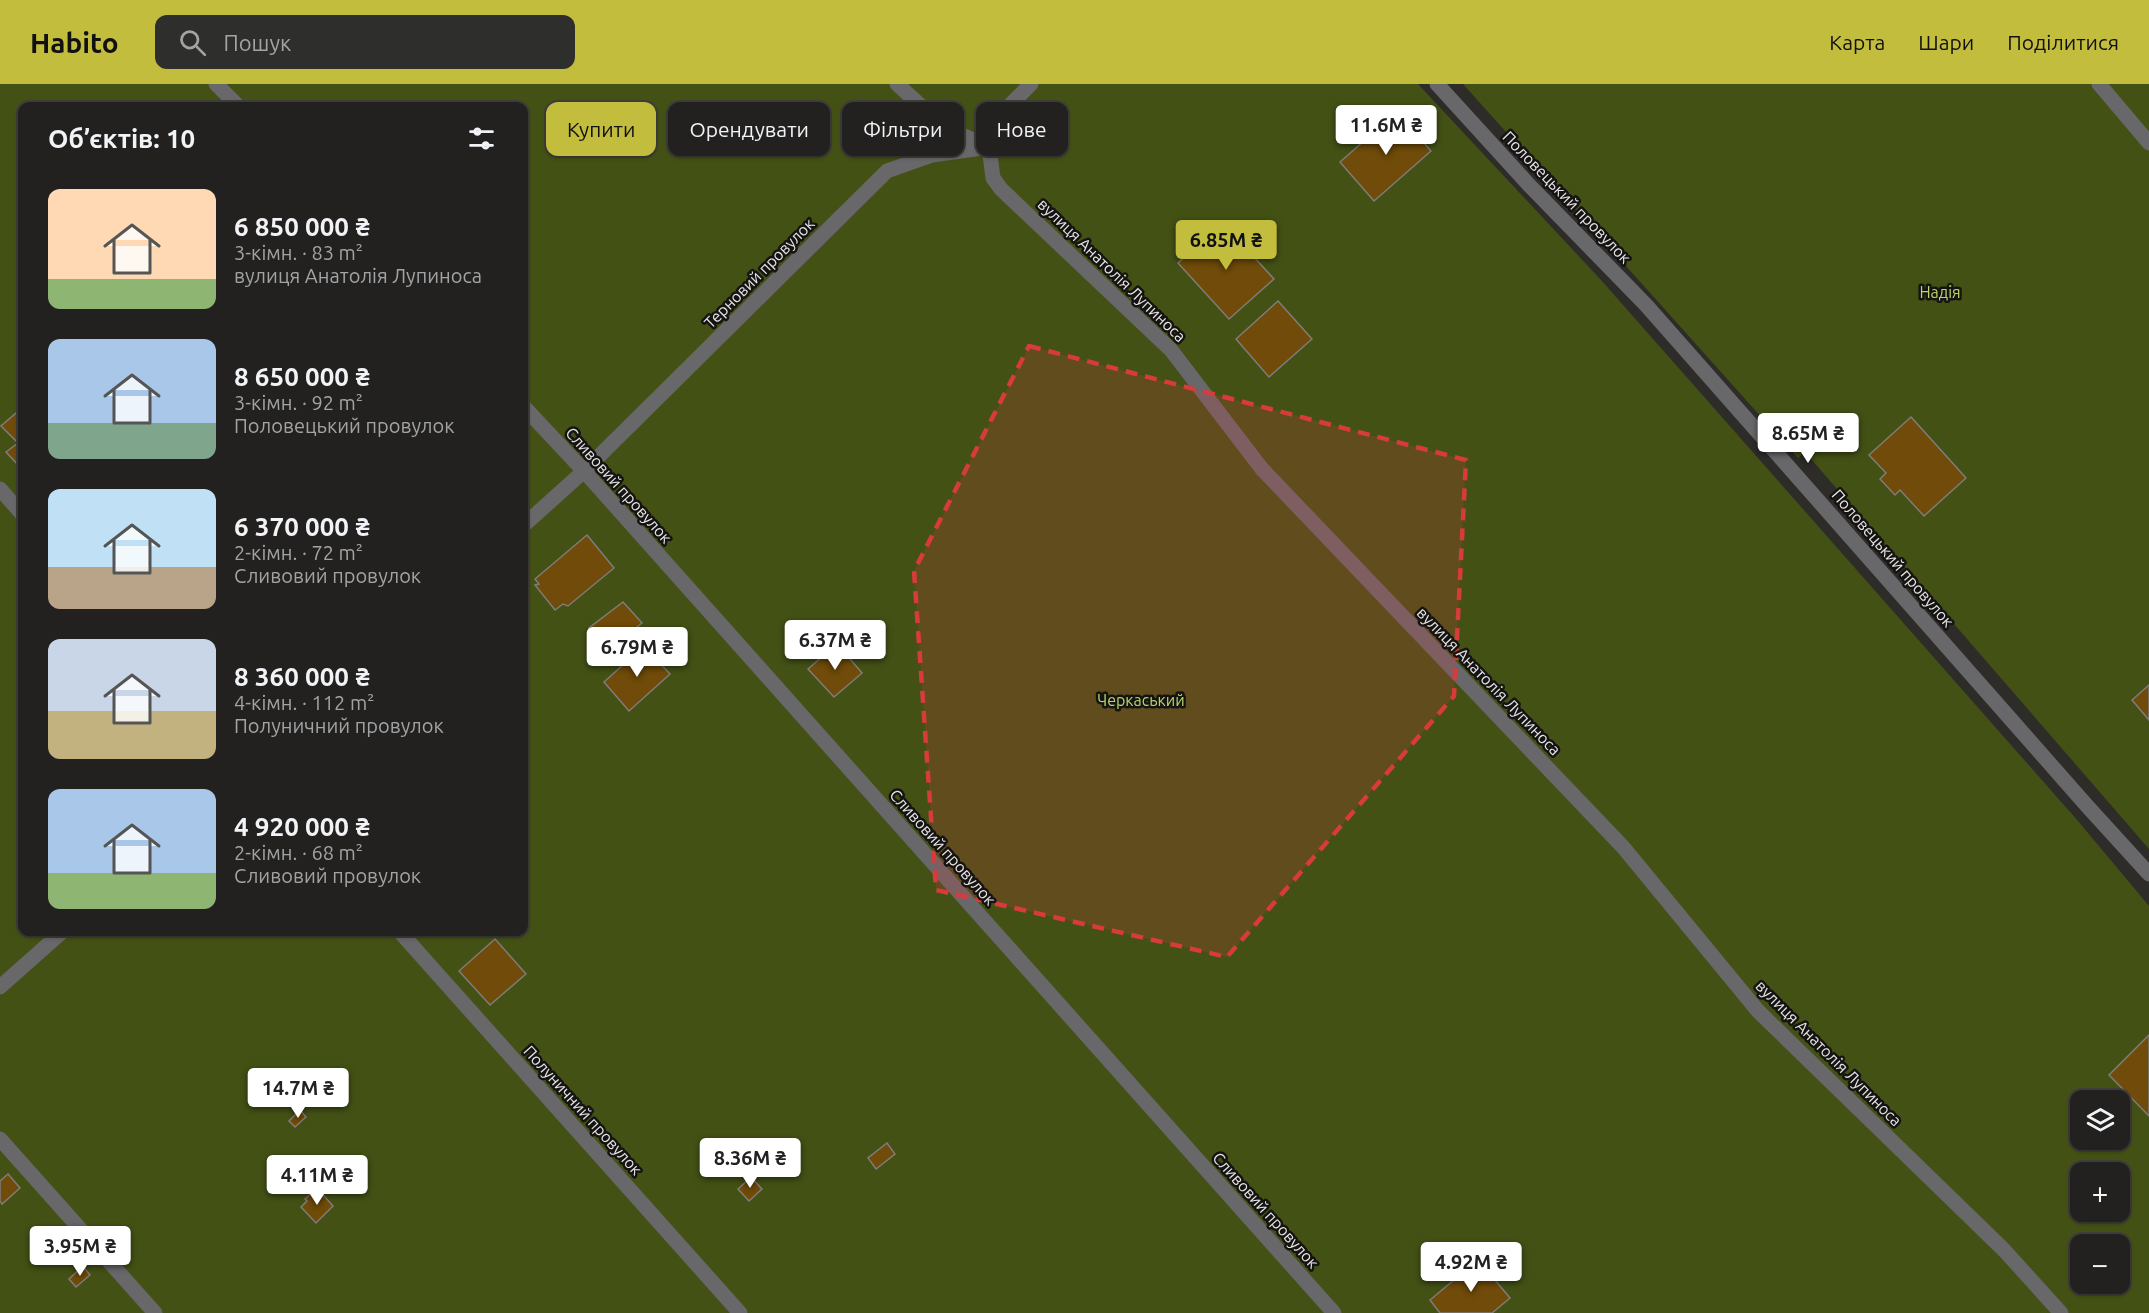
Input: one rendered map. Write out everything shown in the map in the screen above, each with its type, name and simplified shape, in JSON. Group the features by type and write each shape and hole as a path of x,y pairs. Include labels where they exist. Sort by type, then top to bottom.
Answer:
{"street":[{"path":"216,84 233,102"},
{"path":"897,84 944,126 976,141"},
{"path":"1013,102 1030,84"},
{"name":"Половецький провулок","path":"1437,84 1529,185 1646,305 2088,807 2149,873"},
{"path":"2099,84 2149,143"},
{"name":"Терновий провулок","path":"528,521 584,471 887,171 932,155 976,149"},
{"name":"вулиця Анатолія Лупиноса","path":"990,156 993,178 1001,189 1171,350 1262,469 1623,847 1758,1011 2004,1250 2061,1313"},
{"name":"Сливовий провулок","path":"528,411 584,471 1334,1313"},
{"path":"0,489 18,509"},
{"path":"0,987 57,936"},
{"name":"Полуничний провулок","path":"404,936 740,1313"},
{"path":"0,1139 155,1313"}],"highlighted area":[{"path":"1029,346 1466,460 1454,696 1227,957 936,890 914,571"}],"green space":[{"name":"Черкаський","path":"0,84 1418,84 1601,280 2078,821 2149,906 2149,1313 0,1313"},
{"name":"Надія","path":"1463,84 2149,84 2149,849 1805,452 1798,458"}],"building":[{"path":"1397,112 1431,151 1374,201 1340,162"},
{"path":"1223,223 1274,279 1229,319 1178,263"},
{"path":"1278,301 1312,339 1269,377 1236,339"},
{"path":"18,411 18,443 1,426"},
{"path":"1911,417 1966,478 1924,516 1900,490 1895,495 1880,479 1886,473 1869,455"},
{"path":"18,443 18,465 6,452"},
{"path":"587,535 614,568 568,606 563,604 555,610 535,585 539,584 535,579"},
{"path":"623,602 642,623 607,651 589,628"},
{"path":"837,644 862,673 834,697 808,669"},
{"path":"644,646 670,674 629,711 604,682"},
{"path":"2149,685 2149,720 2132,700"},
{"path":"495,939 526,974 490,1005 459,971"},
{"path":"2149,1035 2149,1116 2130,1097 2130,1090 2124,1090 2109,1075"},
{"path":"300,1110 306,1117 295,1127 289,1121"},
{"path":"887,1143 895,1154 876,1169 868,1158"},
{"path":"8,1174 20,1188 2,1204 0,1181"},
{"path":"751,1177 762,1189 749,1201 738,1189"},
{"path":"317,1188 333,1206 316,1223 301,1207 307,1201 305,1199"},
{"path":"1478,1260 1510,1298 1492,1313 1440,1313 1430,1300"},
{"path":"83,1266 90,1275 76,1287 69,1279"}]}
